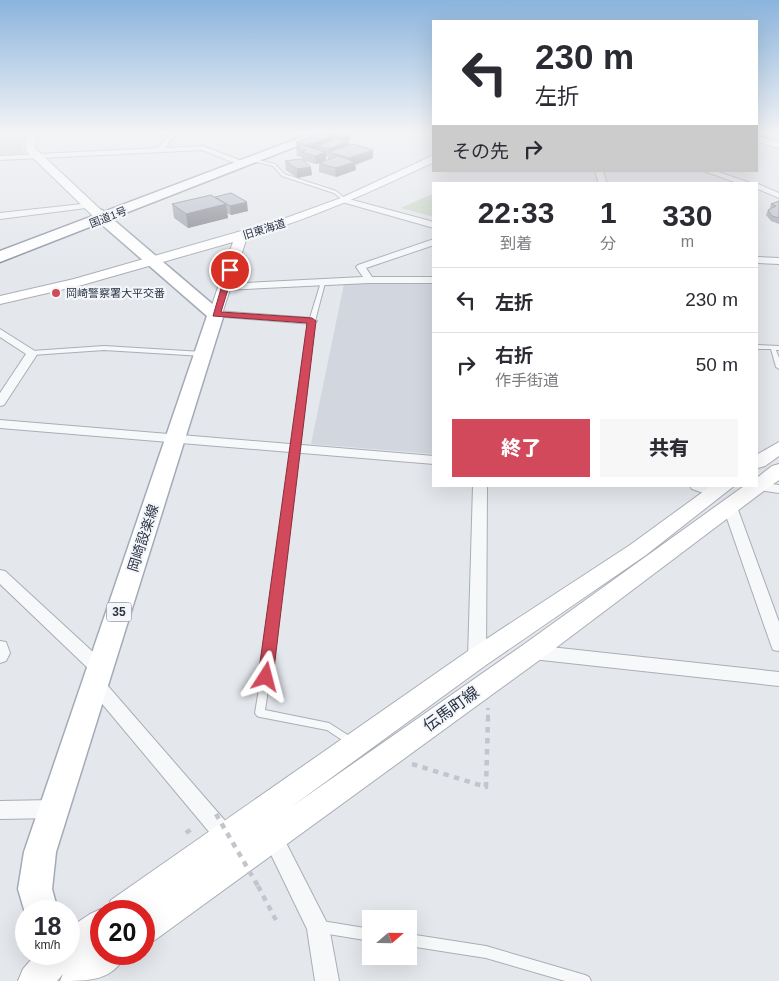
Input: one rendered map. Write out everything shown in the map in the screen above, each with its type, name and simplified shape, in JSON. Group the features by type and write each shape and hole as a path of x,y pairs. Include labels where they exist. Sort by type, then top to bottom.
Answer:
{"highway":[{"name":"国道1号","path":"0,248 192,178"},
{"name":"国道1号","path":"0,257 98,212 201,178"}],"main road":[{"path":"98,212 209,311 216,314"},
{"name":"岡崎設楽線","path":"38,900 35,889 40,852 216,314"}],"street":[{"path":"60,178 98,212"},
{"name":"旧東海道","path":"0,300 241,236 345,200 392,178"},
{"path":"729,178 743,182"},
{"path":"758,186 779,196"},
{"path":"345,200 432,224"},
{"path":"0,216 98,212"},
{"path":"241,236 216,314 312,321"},
{"path":"369,280 361,267 432,243"},
{"path":"758,260 779,261"},
{"path":"225,287 369,280 432,280"},
{"path":"0,332 32,352 0,402"},
{"path":"0,424 432,460"},
{"path":"758,462 779,448"},
{"name":"伝馬町線","path":"758,485 779,470"},
{"path":"758,486 779,489"},
{"path":"477,658 480,487"},
{"name":"伝馬町線","path":"135,900 221,826 356,745 477,658 638,550 716,493 751,487"},
{"path":"716,493 779,645"},
{"name":"伝馬町線","path":"155,921 532,652 716,493"},
{"path":"0,575 98,676 221,826"},
{"path":"0,646 2,653 0,656"},
{"path":"532,652 779,679"},
{"path":"0,810 54,809"},
{"path":"273,838 318,927 327,981"},
{"path":"80,944 90,935"},
{"path":"66,965 87,970 94,965"}],"lane":[{"path":"292,178 335,192 345,200"},
{"path":"323,283 312,321 260,713 329,727 356,745"},
{"path":"758,347 776,348 779,367"},
{"path":"32,352 104,348 203,354"},
{"path":"318,927 362,934"},
{"path":"418,941 486,952 585,981"}],"path":[{"path":"387,756 486,787 488,682"},
{"path":"221,826 258,886 278,924"}],"shaded area":[{"path":"344,284 432,284 432,454 311,444"}],"green space":[{"path":"432,194 432,216 401,208"}],"building":[{"path":"231,193 247,202 230,206 215,197"},
{"path":"211,195 226,204 186,214 172,204"},
{"path":"779,201 779,218 772,216 768,210 776,206 771,204"}],"place":[{"name":"岡崎警察署大平交番","path":"56,293"}],"route":[{"path":"230,270 216,314 312,321 266,677"}]}
